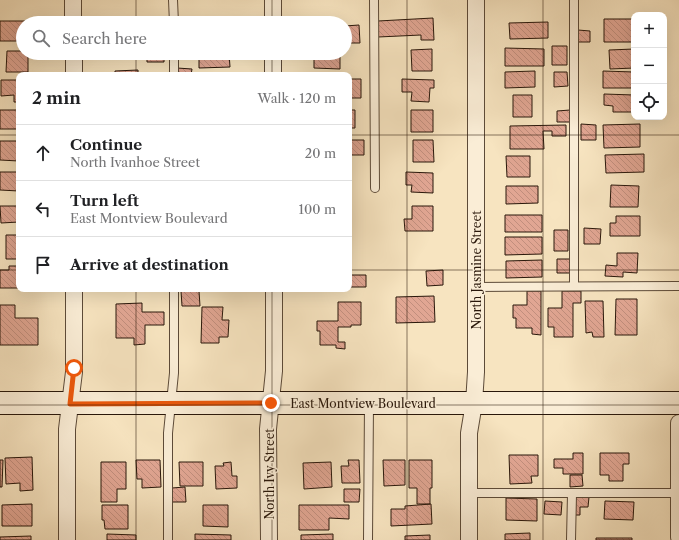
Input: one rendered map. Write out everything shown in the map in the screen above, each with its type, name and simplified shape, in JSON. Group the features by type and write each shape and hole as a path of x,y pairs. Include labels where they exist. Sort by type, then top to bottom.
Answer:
{"street":[{"path":"73,0 73,16"},
{"path":"273,0 273,16"},
{"name":"North Jasmine Street","path":"469,540 469,433 474,403 476,372 476,0"},
{"path":"74,60 74,72"},
{"path":"273,60 273,72"},
{"path":"67,540 67,429 74,372 74,292"},
{"name":"North Ivy Street","path":"269,540 268,429 274,371 274,292"},
{"name":"East Montview Boulevard","path":"0,403 679,403"},
{"path":"679,424 679,537"}],"lane":[{"path":"174,0 174,16"},
{"path":"374,0 375,188"},
{"path":"574,0 574,286"},
{"path":"174,60 174,72"},
{"path":"475,287 679,286"},
{"path":"168,540 168,433 174,373 174,292"},
{"path":"368,540 369,403"},
{"path":"469,493 679,493"},
{"path":"571,540 572,494"}],"building":[{"path":"433,18 434,40 421,40 421,35 378,37 378,21"},
{"path":"604,19 631,19 631,42 604,42"},
{"path":"0,21 16,21 16,41 0,41"},
{"path":"548,22 548,38 510,39 509,23"},
{"path":"359,25 360,43 352,43 352,26"},
{"path":"578,30 590,31 590,42 578,42"},
{"path":"552,46 567,46 567,65 552,65"},
{"path":"505,48 544,49 544,66 505,66"},
{"path":"432,49 432,71 412,71 411,50"},
{"path":"631,49 631,68 610,69 609,50"},
{"path":"7,51 16,51 16,60 28,60 28,72 6,72"},
{"path":"147,60 164,60 164,62 147,62"},
{"path":"199,60 230,60 230,67 199,68"},
{"path":"314,60 340,60 340,69 314,68"},
{"path":"177,68 192,69 192,72 177,72"},
{"path":"138,70 138,72 115,72"},
{"path":"535,71 535,87 505,88 505,72"},
{"path":"603,71 631,72 631,88 603,88"},
{"path":"554,72 567,72 568,86 554,87"},
{"path":"352,79 361,79 361,98 352,98"},
{"path":"402,79 434,80 434,88 430,88 429,102 411,101 412,92 402,92"},
{"path":"1,80 16,80 16,102 14,102 14,95 1,96"},
{"path":"604,94 631,95 631,112 613,112 613,106 604,105"},
{"path":"513,95 532,95 532,117 513,117"},
{"path":"0,110 16,110 16,129 0,129"},
{"path":"352,110 355,110 355,128 352,128"},
{"path":"411,110 433,110 433,132 411,132"},
{"path":"570,110 570,122 557,122 557,111"},
{"path":"581,124 596,125 596,140 581,140"},
{"path":"640,124 640,147 604,148 603,125"},
{"path":"566,125 566,136 552,136 552,131 543,131 544,149 510,149 510,126"},
{"path":"352,140 364,140 364,155 352,155"},
{"path":"413,140 433,140 434,162 413,162"},
{"path":"0,141 16,141 16,161 0,160"},
{"path":"644,154 644,172 606,173 605,155"},
{"path":"506,156 530,156 530,177 507,177"},
{"path":"0,172 16,172 16,191 0,190"},
{"path":"406,172 433,173 433,193 411,192 412,185 406,185"},
{"path":"611,185 639,186 638,207 610,207"},
{"path":"506,186 538,186 538,203 506,204"},
{"path":"0,206 16,206 16,222 1,223"},
{"path":"412,206 433,206 433,231 405,231 404,219 412,219"},
{"path":"505,215 542,215 542,232 505,232"},
{"path":"616,216 640,216 640,236 610,236 610,223 616,223"},
{"path":"584,228 601,229 600,244 584,244"},
{"path":"554,230 568,230 568,251 554,251"},
{"path":"6,235 16,235 16,259 6,259"},
{"path":"505,237 542,237 542,254 505,255"},
{"path":"617,253 638,253 637,273 623,272 623,277 605,276 606,265 617,266"},
{"path":"557,259 570,259 571,273 557,273"},
{"path":"542,260 542,277 506,278 506,261"},
{"path":"9,266 16,266 16,288 0,288 0,270 9,270"},
{"path":"443,270 443,285 427,286 426,271"},
{"path":"352,275 366,275 366,287 352,287"},
{"path":"527,291 541,291 541,335 532,334 532,328 516,328 516,318 513,318 513,305 527,305"},
{"path":"562,291 581,291 581,303 573,303 573,337 554,337 554,327 548,327 548,308 562,308"},
{"path":"181,292 199,292 200,306 182,306"},
{"path":"434,296 435,322 396,323 396,297"},
{"path":"616,299 637,299 637,335 615,335"},
{"path":"585,301 603,301 604,337 593,337 592,332 586,333"},
{"path":"338,302 361,302 361,325 338,327 338,342 345,342 345,349 336,348 336,345 320,345 320,331 317,331 317,321 338,321"},
{"path":"142,303 142,312 164,312 164,325 145,325 145,344 134,345 134,338 116,338 116,304"},
{"path":"0,305 15,305 15,318 38,318 38,345 0,345"},
{"path":"202,307 223,307 222,320 229,320 228,337 219,337 219,343 201,343"},
{"path":"573,453 583,453 583,474 563,474 563,468 554,468 554,459 573,459"},
{"path":"600,453 629,453 629,464 623,464 623,481 609,481 609,475 600,475"},
{"path":"509,455 538,455 538,476 531,476 532,483 510,484"},
{"path":"32,457 33,490 20,491 20,483 6,484 5,458"},
{"path":"0,460 3,460 2,487 0,487"},
{"path":"136,460 160,460 161,487 142,488 142,479 137,479"},
{"path":"348,460 359,460 360,483 342,483 341,466 349,466"},
{"path":"383,460 405,460 405,485 384,486"},
{"path":"409,460 432,460 432,488 430,488 430,504 417,504 417,488 409,488"},
{"path":"101,462 126,462 126,489 117,489 117,502 101,502"},
{"path":"179,462 203,462 203,486 180,486"},
{"path":"231,462 232,476 237,476 237,488 216,489 215,466 224,466 223,463"},
{"path":"331,462 332,487 304,489 303,463"},
{"path":"570,475 582,475 583,486 570,487"},
{"path":"185,487 186,502 172,502 172,488"},
{"path":"344,489 360,489 359,502 344,502"},
{"path":"573,496 589,497 588,507 580,507 580,515 572,515"},
{"path":"506,498 537,499 537,521 506,520"},
{"path":"545,501 562,502 561,515 544,514"},
{"path":"605,501 634,502 633,520 604,519"},
{"path":"32,504 32,526 2,526 2,505"},
{"path":"431,504 432,524 391,526 391,509 405,509 405,506"},
{"path":"102,505 128,505 128,529 105,529 104,520 102,520"},
{"path":"203,505 228,505 228,527 203,526"},
{"path":"299,505 349,505 349,519 329,518 329,530 299,530"},
{"path":"530,533 530,540 505,540 505,534"},
{"path":"107,534 136,535 136,540 107,540"},
{"path":"195,534 231,535 231,540 195,540"},
{"path":"333,534 333,540 301,540 301,535"},
{"path":"430,535 430,540 405,540 405,536"},
{"path":"31,536 31,540 0,540 0,537"},
{"path":"596,538 632,538 632,540 596,540"}],"route":[{"path":"74,368 74,380 70,404 271,403"}]}
